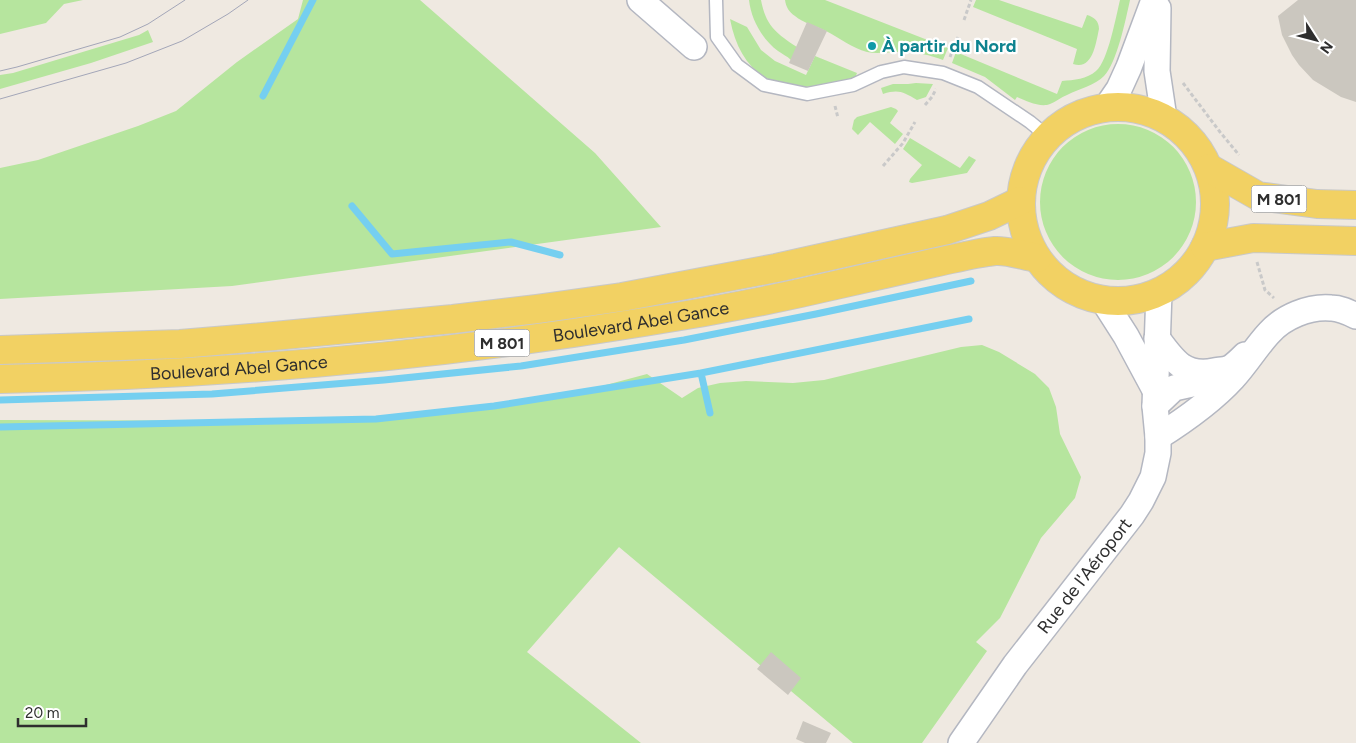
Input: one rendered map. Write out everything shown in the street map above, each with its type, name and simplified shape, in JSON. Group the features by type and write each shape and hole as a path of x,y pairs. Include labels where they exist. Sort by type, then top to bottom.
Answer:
{"main road":[{"name":"M 801","path":"1131,107 1164,118 1191,139 1209,168 1215,208 1205,247 1186,274 1159,292 1132,300 1103,300 1066,286 1037,258 1024,231 1020,202 1028,166 1047,136 1086,111 1106,108 1131,107"},
{"name":"M 801","path":"1209,168 1258,196 1317,204 1356,206"},
{"name":"Boulevard Abel Gance","path":"0,350 180,344 434,321 546,308 785,266 947,230 989,216 1020,202"},
{"name":"M 801","path":"1205,247 1253,238 1356,241"},
{"name":"Boulevard Abel Gance","path":"0,379 193,372 456,349 598,330 710,312 997,251 1037,258"}],"street":[{"path":"640,0 694,47"},
{"path":"1106,108 1119,89 1129,67 1154,0"},
{"path":"1158,0 1157,71 1164,118"},
{"name":"Rue de l'Aéroport","path":"961,743 1015,665 1126,522 1140,501 1154,471 1158,453 1155,399 1159,292"},
{"name":"Rue de l'Aéroport","path":"1103,300 1130,344 1155,399"},
{"path":"1158,437 1184,421 1233,378 1270,332 1281,322 1318,308 1331,308 1356,316"},
{"path":"1157,338 1176,361 1194,372 1203,373 1230,368"},
{"path":"1155,399 1174,388 1210,380 1230,368 1260,344"}],"lane":[{"path":"716,0 717,37 737,64 764,85 807,94 853,85 881,72 904,67 943,73 978,87 1030,122 1047,136"}],"path":[{"path":"964,20 971,0"},
{"path":"949,60 958,37"},
{"path":"1179,78 1244,160"},
{"path":"925,105 932,97 937,86"},
{"path":"836,110 838,118"},
{"path":"883,166 903,143 915,122"},
{"path":"1255,257 1265,290 1277,301"}],"green space":[{"path":"0,0 83,0 64,4 46,23 0,34"},
{"path":"303,0 420,0 595,153 661,227 232,286 0,299 0,168 38,160 176,111 237,62 298,19"},
{"path":"749,0 761,0 769,23 783,37 797,47 791,60 772,46 762,35 752,14"},
{"path":"785,0 825,0 948,48 943,60 909,52 867,52 798,18 789,11"},
{"path":"976,0 999,0 1082,28 1087,15 1092,17 1099,26 1095,48 1085,63 1080,65 1073,64 1077,49 973,7"},
{"path":"1120,0 1130,0 1120,40 1109,70 1096,82 1050,104 1038,105 1017,97 1015,100 985,77 952,63 956,52 1057,94 1062,81 1076,80 1089,76 1100,66 1111,38"},
{"path":"730,19 747,27 761,50 775,61 806,75 815,56 857,73 855,78 832,84 800,87 784,85 770,80 758,73 741,51 734,36"},
{"path":"148,30 153,42 91,63 0,89 0,75 13,73 139,35"},
{"path":"893,84 933,84 926,97 917,100 901,92 883,94 881,88"},
{"path":"891,107 898,111 890,123 903,134 895,144 870,122 858,135 852,129 854,120 857,117"},
{"path":"1118,124 1148,130 1161,137 1173,147 1183,159 1190,172 1196,202 1190,232 1183,245 1173,257 1161,267 1148,274 1118,280 1088,274 1075,267 1063,257 1053,245 1046,232 1040,202 1046,172 1053,159 1063,147 1075,137 1088,130"},
{"path":"910,138 960,168 969,156 976,160 967,173 909,182 922,165 903,149"},
{"path":"982,345 999,352 1035,374 1049,388 1056,407 1060,434 1081,477 1075,498 1041,538 1000,618 976,642 987,651 922,743 853,743 619,547 527,652 641,743 0,743 0,420 309,421 460,410 602,386 647,374 682,398 698,388 720,383 746,381 793,383 824,380 961,347"}],"building":[{"path":"1298,0 1356,0 1356,102 1341,97 1313,80 1292,55 1282,35 1278,16"},
{"path":"807,22 827,31 808,71 789,63"},
{"path":"771,652 801,678 788,695 757,669"},
{"path":"803,721 831,733 826,743 805,743 796,739"}],"waterway":[{"path":"263,96 313,0"},
{"path":"352,206 392,254 511,242 560,255"},
{"path":"0,400 212,394 384,380 521,366 684,340 971,281"},
{"path":"0,427 376,419 494,406 701,373 969,319"},
{"path":"701,373 710,413"}],"tram line":[{"path":"0,71 120,37 148,24 185,0"},
{"path":"0,99 126,63 182,41 248,0"}],"place":[{"name":"À partir du Nord","path":"872,46"}]}
